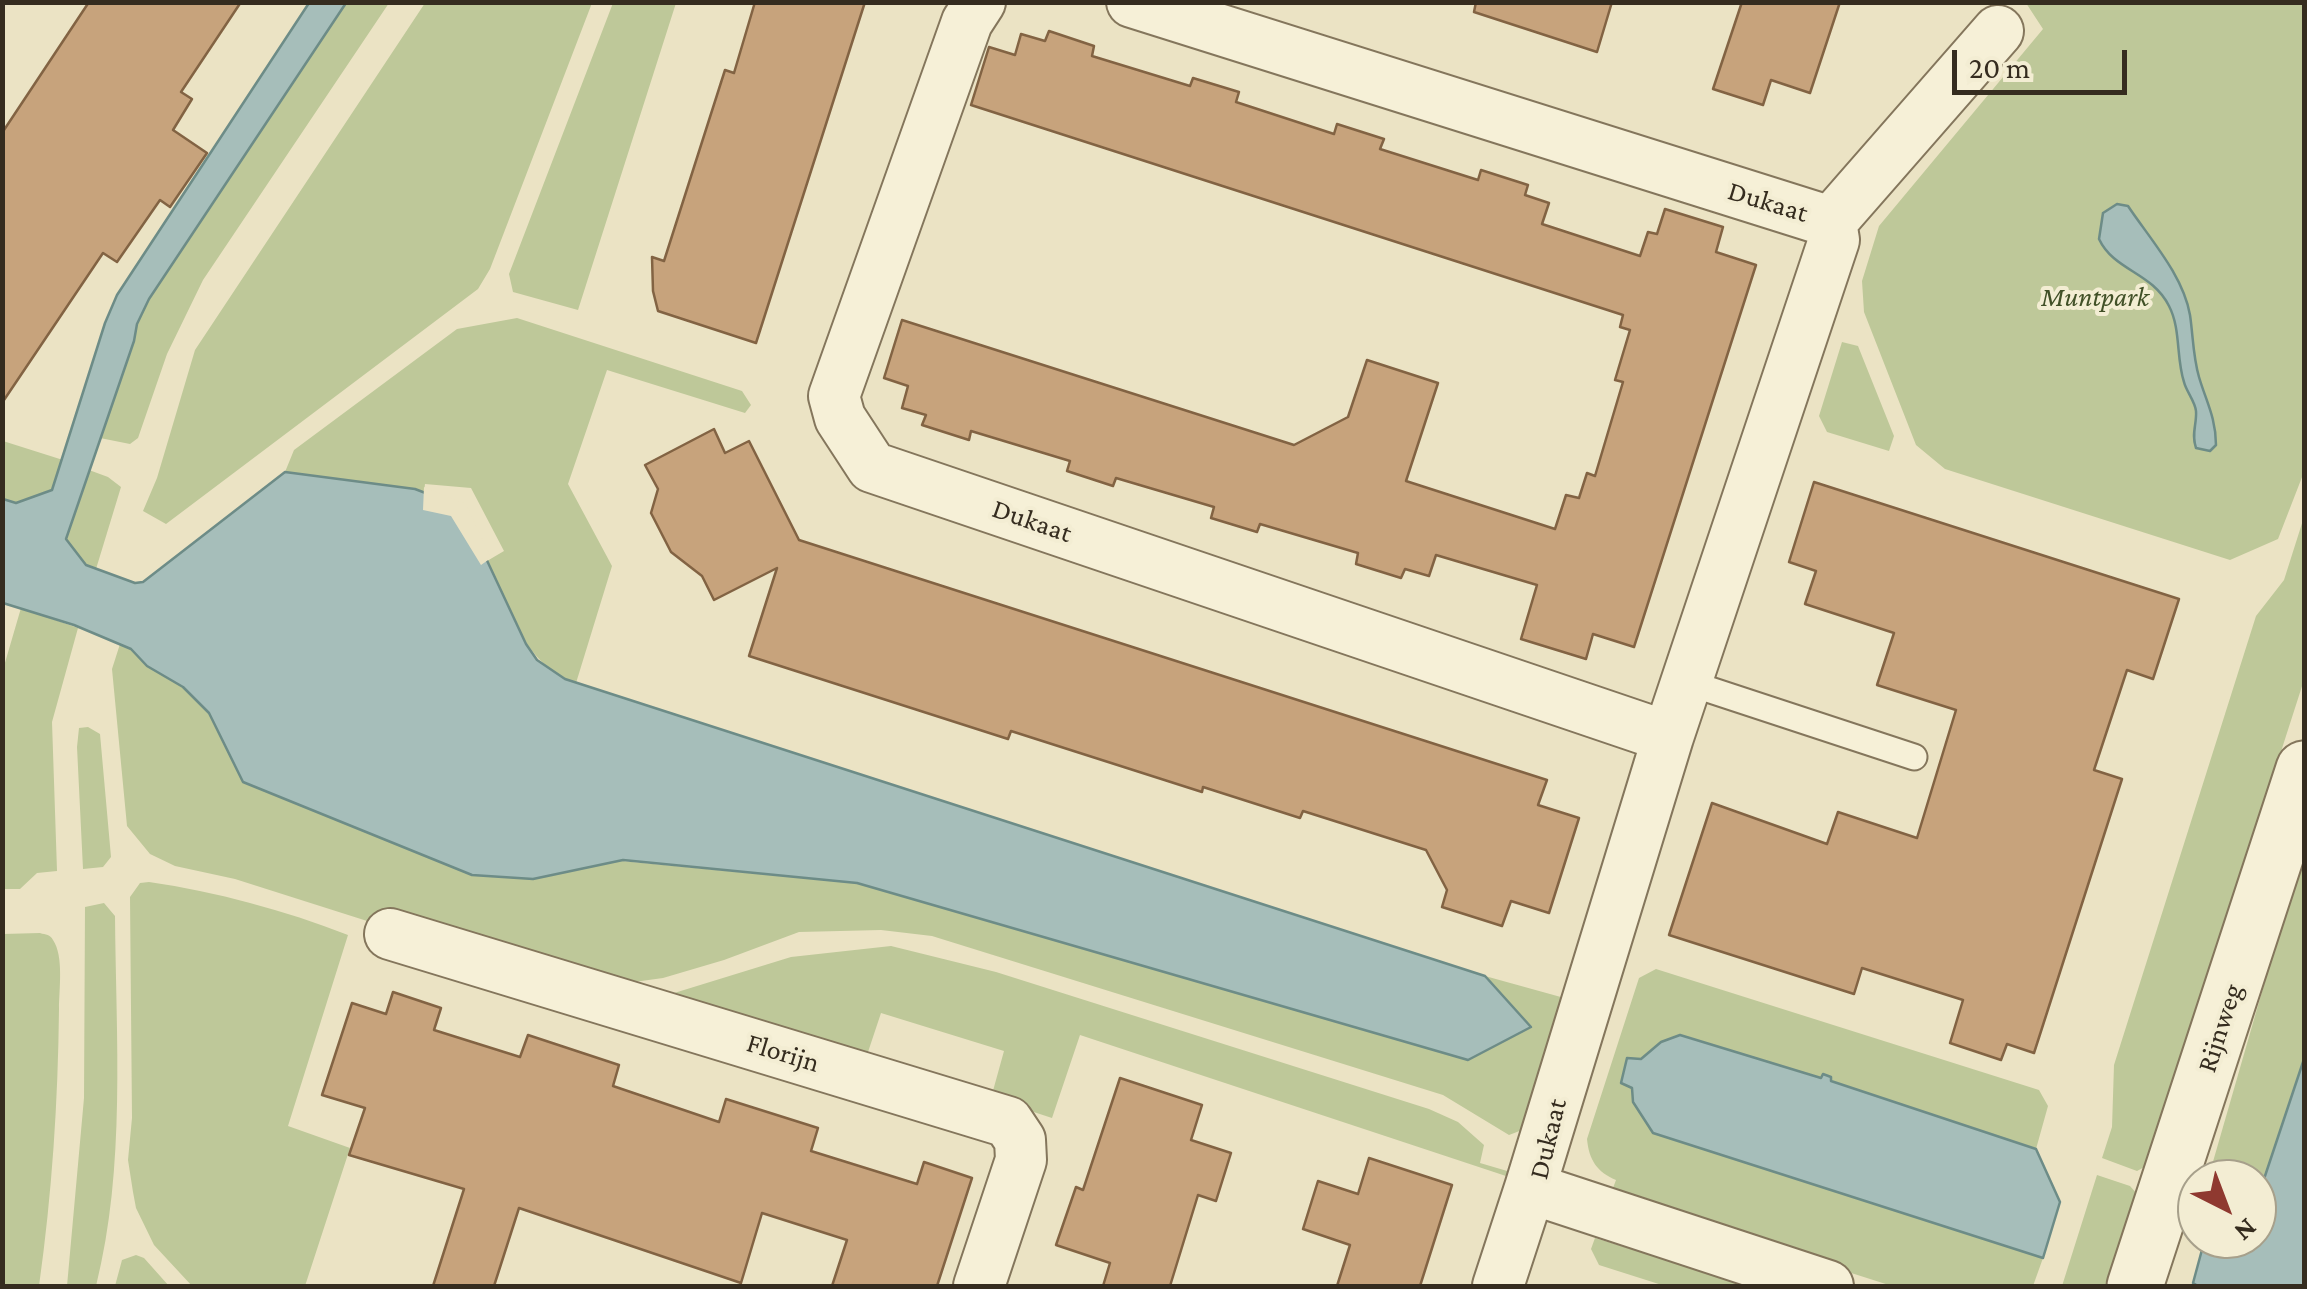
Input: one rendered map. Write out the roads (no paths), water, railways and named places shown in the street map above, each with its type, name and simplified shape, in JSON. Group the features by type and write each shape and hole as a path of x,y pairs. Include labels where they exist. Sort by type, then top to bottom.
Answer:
{"street":[{"name":"Dukaat","path":"980,2 967,22 834,396 840,418 872,466 1668,736"},
{"name":"Dukaat","path":"1132,2 1831,222"},
{"name":"Dukaat","path":"1831,222 1998,31"},
{"name":"Dukaat","path":"1828,1286 1530,1188 1668,736 1834,240 1831,222"},
{"name":"Rijnweg","path":"2136,1286 2304,770"},
{"name":"Florijn","path":"390,934 1008,1122 1020,1140 1021,1160 978,1286"},
{"path":"1498,1286 1530,1188"}],"lane":[{"path":"1686,682 1914,757"}],"water":[{"path":"309,3 346,3 149,299 137,324 66,539 86,565 135,583 143,582 285,472 415,489 462,507 526,644 537,660 565,679 1485,976 1531,1027 1468,1060 857,883 623,860 533,879 472,875 243,782 209,713 183,687 147,666 131,649 74,625 3,603 3,499 16,503 52,490 117,295"},
{"path":"2117,204 2128,206 2165,258 2186,300 2197,369 2214,426 2216,445 2210,451 2196,448 2196,411 2185,385 2169,306 2153,286 2114,258 2099,239 2103,213"},
{"path":"1680,1035 1821,1078 1823,1074 1831,1077 1831,1081 2036,1149 2060,1202 2043,1258 1653,1133 1633,1102 1632,1088 1621,1083 1627,1058 1641,1059 1661,1042"},
{"path":"2304,1059 2304,1286 2198,1286 2193,1283 2199,1259 2277,1259 2277,1159 2271,1159"}],"park label":[{"name":"Muntpark","path":"2095,297"}]}
